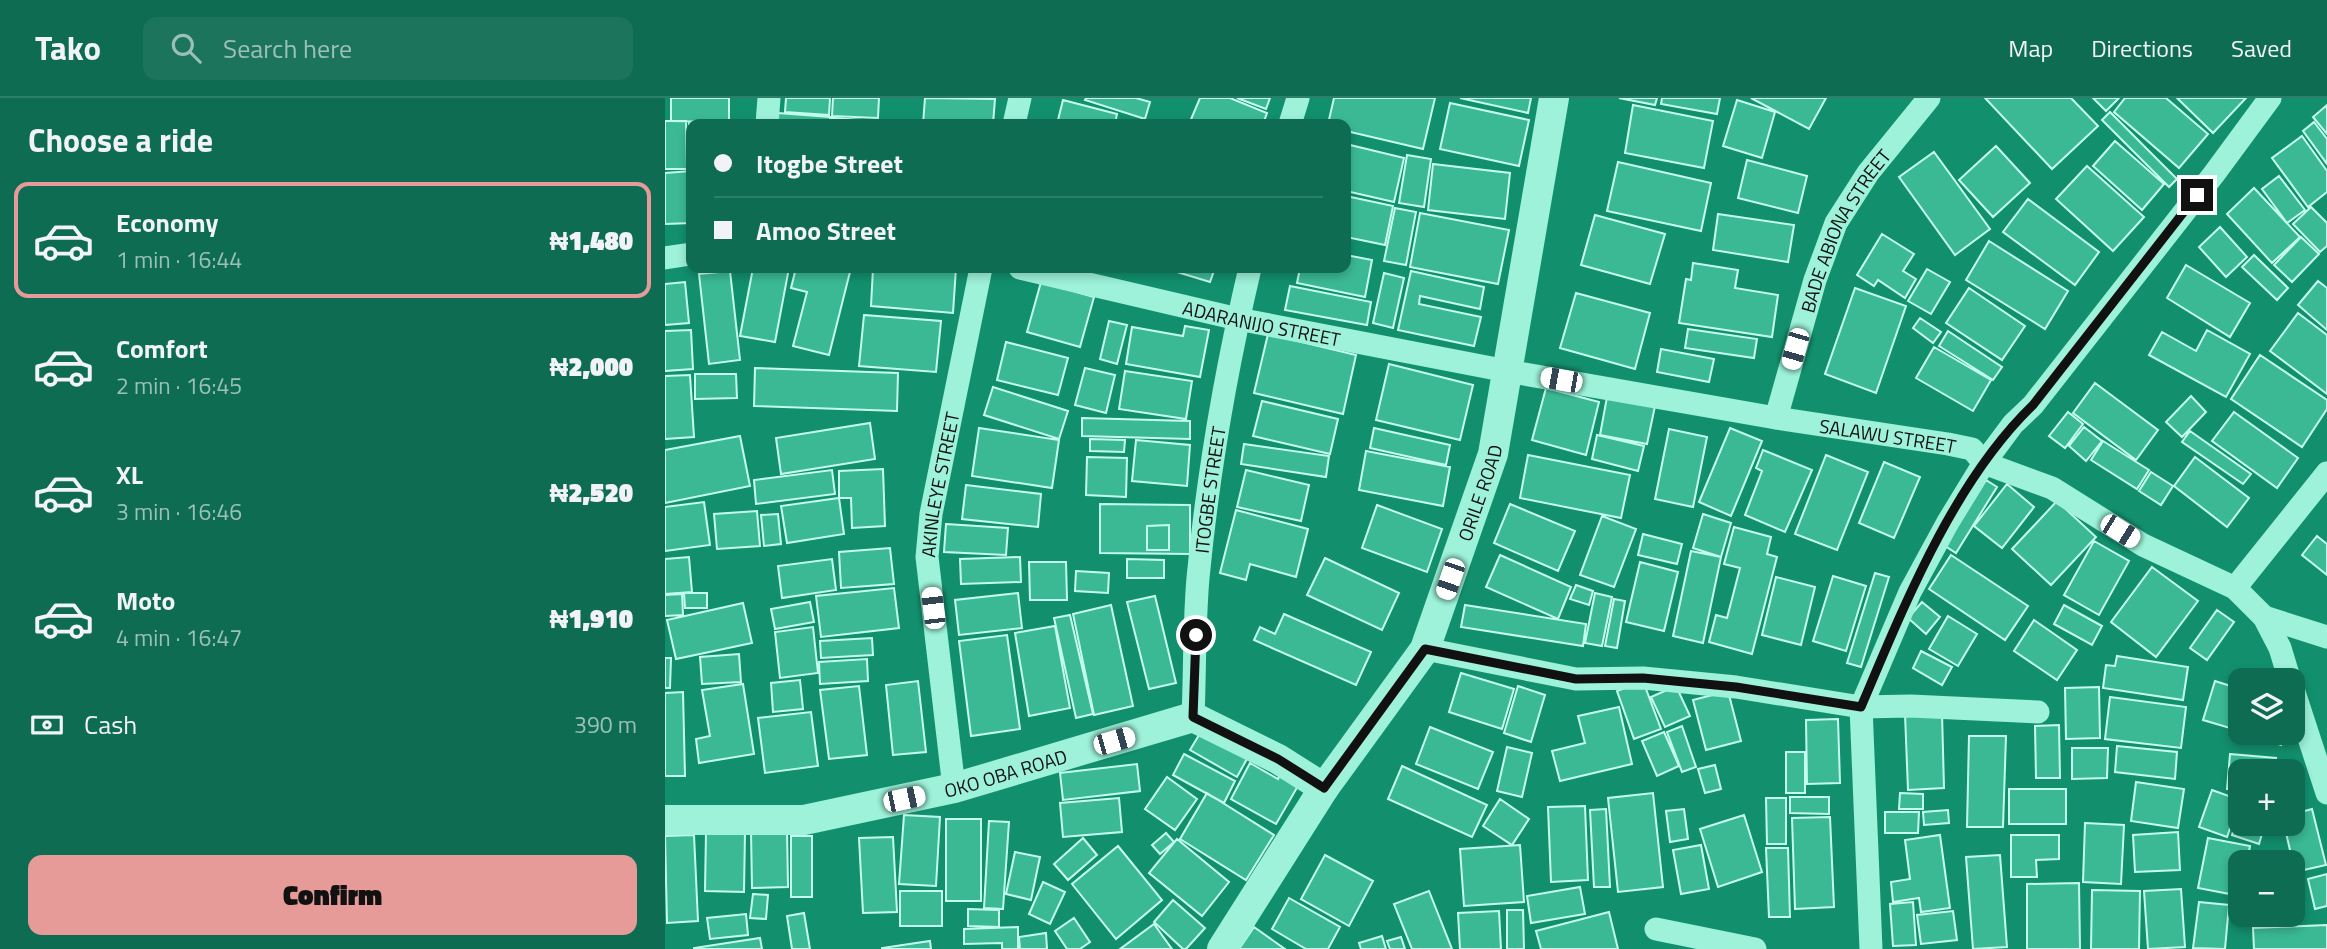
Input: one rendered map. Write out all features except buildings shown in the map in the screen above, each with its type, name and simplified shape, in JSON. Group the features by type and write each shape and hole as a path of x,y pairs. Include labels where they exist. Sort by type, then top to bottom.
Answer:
{"street":[{"path":"767,119 769,98"},
{"path":"1015,119 1020,98"},
{"path":"1292,119 1298,98"},
{"name":"ORILE ROAD","path":"1222,949 1324,788 1425,649 1493,454 1554,98"},
{"name":"BADE ABIONA STREET","path":"1776,418 1815,280 1836,223 1868,173 1929,98"},
{"path":"1871,949 1861,707 1910,592 1984,463 2013,424 2033,405 2214,174 2270,98"},
{"path":"665,258 686,255"},
{"name":"AKINLEYE STREET","path":"954,788 927,557 931,514 980,273"},
{"name":"ADARANIJO STREET","path":"1042,273 1238,318 1507,371"},
{"name":"ITOGBE STREET","path":"1193,717 1198,581 1214,445 1249,273"},
{"name":"SALAWU STREET","path":"1507,371 1972,449 1984,463 2052,488 2143,545 2235,588 2264,617"},
{"path":"2235,588 2327,473"},
{"path":"2264,617 2327,637"},
{"path":"2264,617 2280,648 2286,668"},
{"path":"1425,649 1576,679 1643,678 1736,687 1861,707 1911,706 2038,712"},
{"path":"1193,717 1278,759 1324,788"},
{"name":"OKO OBA ROAD","path":"665,820 804,820 954,788 1193,717"},
{"path":"2305,726 2327,793"},
{"path":"1656,929 1755,949"}],"route":[{"path":"1196,635 1193,717 1278,759 1324,788 1425,649 1576,679 1643,678 1736,687 1861,707 1910,592 1984,463 2013,424 2033,405 2197,195"}]}
